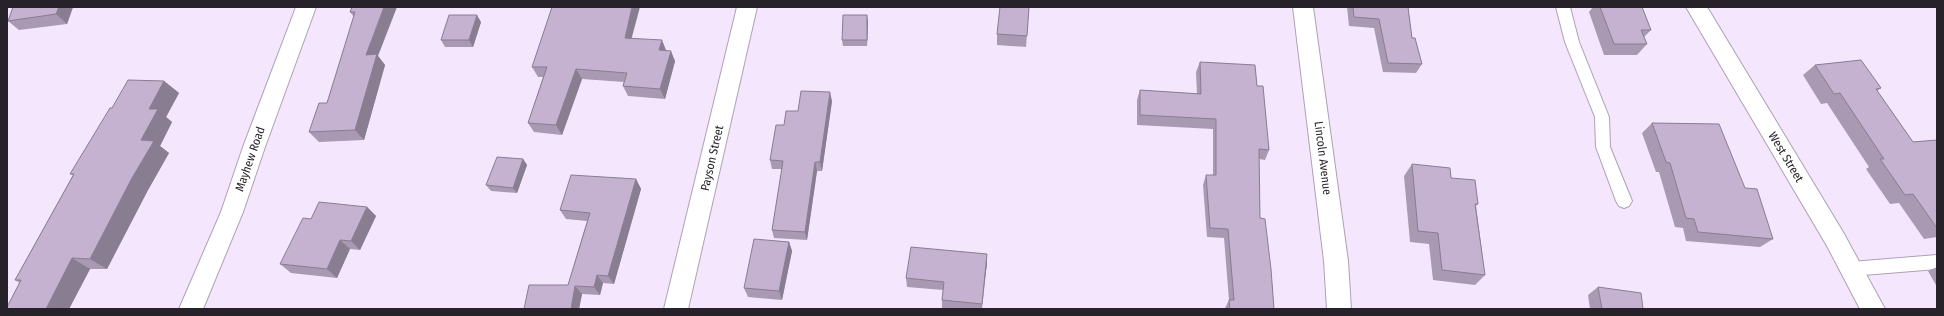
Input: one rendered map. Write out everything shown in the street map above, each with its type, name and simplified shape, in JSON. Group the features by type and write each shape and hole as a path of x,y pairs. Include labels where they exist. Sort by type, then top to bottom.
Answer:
{"street":[{"name":"Mayhew Road","path":"191,309 232,212 254,146 306,7"},
{"name":"Payson Street","path":"676,309 747,7"},
{"name":"Lincoln Avenue","path":"1303,7 1336,261 1339,309"},
{"name":"West Street","path":"1696,7 1851,269 1873,309"}],"lane":[{"path":"1563,7 1572,42 1602,117 1603,147 1624,201"},
{"path":"1851,269 1937,262"}],"building":[{"path":"13,7 59,7 56,14 8,21"},
{"path":"352,7 384,7 366,55 377,54 355,130 309,132 319,103 327,103 355,12 350,12"},
{"path":"552,7 632,7 625,38 662,40 659,50 671,51 660,89 623,86 627,73 576,69 556,125 528,123 547,67 532,67"},
{"path":"1000,7 1029,7 1027,36 997,34"},
{"path":"1353,7 1408,7 1412,38 1415,38 1422,64 1388,63 1379,19 1354,17"},
{"path":"1600,7 1642,7 1651,30 1641,30 1647,44 1614,44"},
{"path":"449,15 477,15 469,40 441,40"},
{"path":"843,15 867,15 867,40 842,40"},
{"path":"1861,60 1881,88 1876,89 1913,142 1937,140 1937,228 1913,194 1905,195 1880,159 1884,159 1840,93 1834,94 1815,65"},
{"path":"1200,62 1255,65 1257,86 1263,86 1269,150 1259,149 1260,218 1265,219 1274,309 1230,309 1229,300 1234,300 1228,229 1210,228 1206,175 1216,175 1216,119 1140,115 1140,90 1201,94"},
{"path":"128,80 164,81 149,109 158,109 141,140 154,141 132,178 90,259 72,258 46,309 7,309 21,280 15,280 74,174 70,174"},
{"path":"801,91 830,92 820,162 815,162 805,232 772,230 783,161 770,160 776,125 784,125 786,111 798,111"},
{"path":"1652,123 1719,124 1745,188 1757,189 1773,239 1698,232 1694,219 1686,218 1670,163 1666,162"},
{"path":"497,157 523,159 513,188 486,185"},
{"path":"1412,164 1450,168 1451,178 1475,180 1478,204 1475,204 1485,275 1442,270 1438,233 1418,231"},
{"path":"571,175 636,179 608,276 597,275 594,287 575,286 571,309 524,309 529,285 568,285 590,213 560,210"},
{"path":"319,202 367,207 351,241 340,240 327,269 280,264 303,218 311,219"},
{"path":"754,239 789,242 779,291 744,288"},
{"path":"911,247 987,254 982,304 942,300 944,282 906,278"},
{"path":"1598,287 1641,293 1643,309 1602,309"}]}
